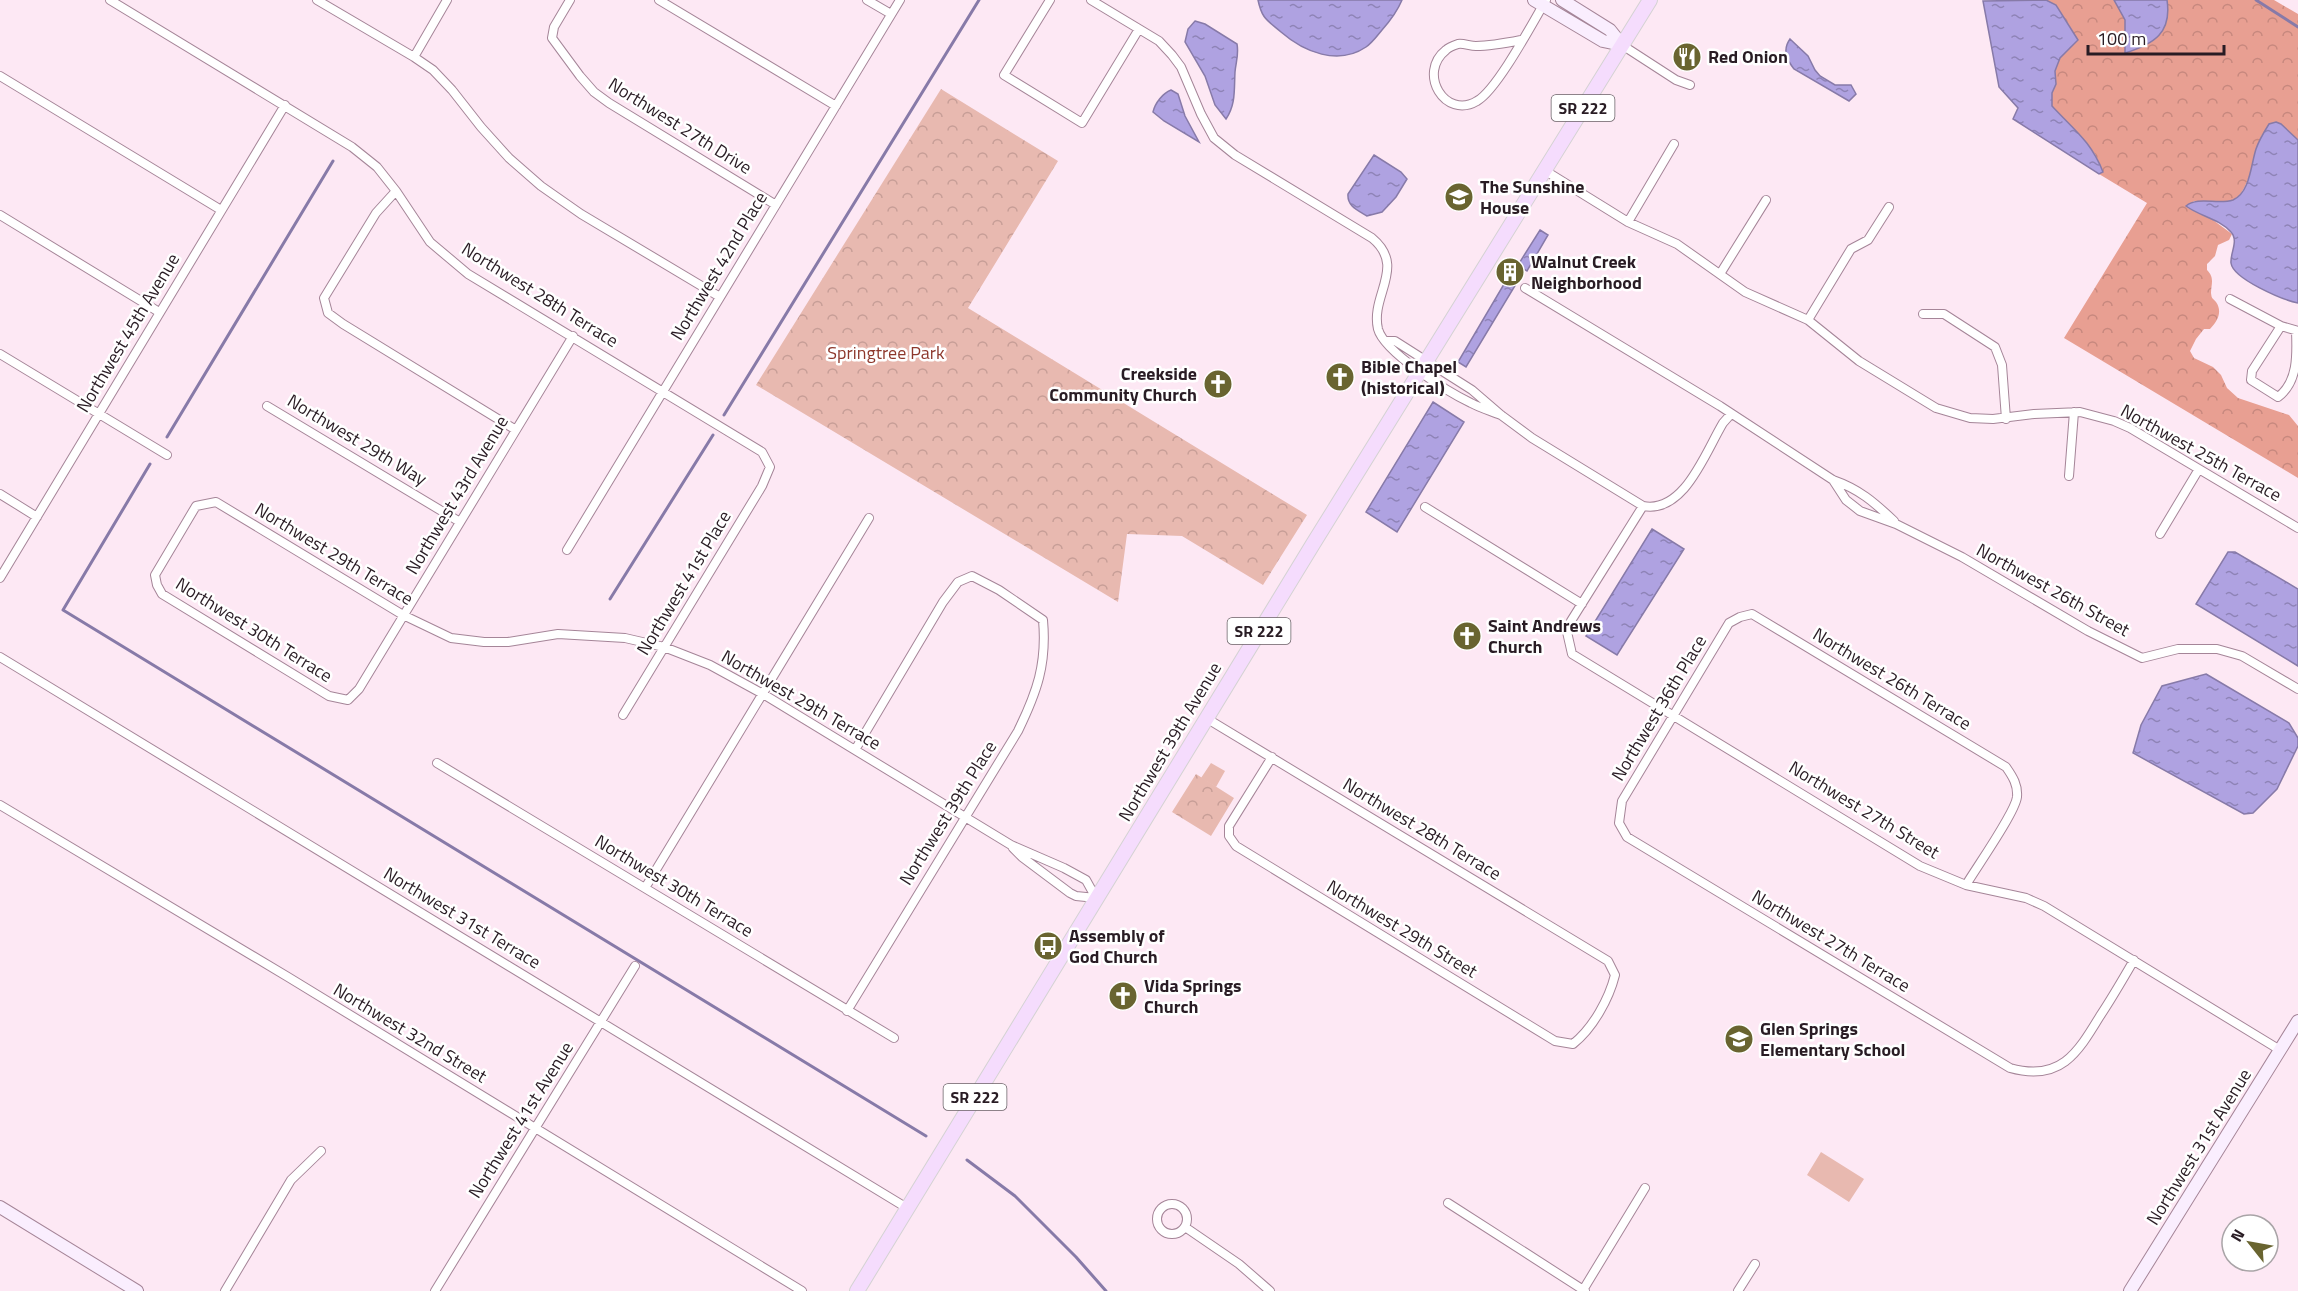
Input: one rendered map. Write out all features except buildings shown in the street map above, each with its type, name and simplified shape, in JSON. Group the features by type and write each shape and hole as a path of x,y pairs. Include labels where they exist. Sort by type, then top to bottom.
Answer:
{"main road":[{"name":"Northwest 39th Avenue","path":"857,1291 1206,718 1650,0"}],"street":[{"name":"Northwest 28th Terrace","path":"110,0 352,147 377,167 430,242 468,274 762,452 770,467"},
{"path":"317,0 414,57 446,83 509,158 541,186 581,214 720,297"},
{"path":"414,57 447,0"},
{"name":"Northwest 27th Drive","path":"570,0 554,27 552,38 594,92 776,205"},
{"path":"659,0 836,106"},
{"path":"867,0 891,14"},
{"name":"Northwest 42nd Place","path":"567,550 900,0"},
{"path":"1050,0 1004,75 1082,123 1139,29"},
{"path":"1091,0 1158,41 1181,67 1214,138 1234,155 1382,246 1388,260 1377,317 1378,331 1387,341 1390,349 1472,390 1532,438 1643,506 1653,508 1664,506 1681,493 1723,423 1731,414"},
{"path":"1562,0 1610,30 1622,45 1676,80 1690,85"},
{"path":"1521,40 1494,45 1459,44 1446,50 1435,64 1433,76 1437,92 1453,104 1466,106 1477,102 1496,82 1521,40 1541,2 1603,41 1622,45"},
{"path":"0,76 221,210"},
{"name":"Northwest 45th Avenue","path":"0,578 285,105"},
{"path":"1628,222 1674,144"},
{"name":"Northwest 25th Terrace","path":"1544,170 1628,222 1677,244 1745,292 1808,320 1859,361 1936,408 1970,418 2006,419 2034,414 2074,412 2114,421 2130,428 2298,528"},
{"path":"396,191 376,213 324,298 328,313 342,324 516,430"},
{"path":"1720,274 1766,200"},
{"path":"1808,320 1851,249 1868,240 1889,207"},
{"path":"0,216 159,312"},
{"name":"Northwest 26th Street","path":"1525,288 1731,414 1833,480 1866,495 1896,524"},
{"path":"2230,299 2281,326 2297,331 2296,374 2287,391 2278,397 2251,380 2252,372 2281,326"},
{"path":"1923,315 1944,314 1995,347 2002,365 2006,419"},
{"name":"Northwest 43rd Avenue","path":"348,700 359,689 573,336"},
{"path":"0,354 167,455"},
{"path":"1423,366 1433,381 1471,403 1501,415"},
{"name":"Northwest 29th Way","path":"267,406 460,522"},
{"path":"2069,476 2074,412"},
{"name":"Northwest 41st Place","path":"623,715 762,486 770,467"},
{"path":"2160,534 2199,469"},
{"name":"Northwest 26th Street","path":"1833,480 1853,507 1867,515 1896,524 1962,557 2088,631 2142,658 2178,650 2217,649 2242,656 2298,689"},
{"path":"0,494 37,517"},
{"name":"Northwest 29th Terrace","path":"155,575 196,506 216,502 403,615 451,638 508,642 570,635 625,638 664,647 710,665 763,694 1011,845 1086,880 1096,898"},
{"path":"1425,507 1582,604 1643,506"},
{"path":"645,888 869,518"},
{"name":"Northwest 30th Terrace","path":"155,575 162,594 329,696 348,700"},
{"name":"Northwest 39th Place","path":"847,1011 1018,731 1036,694 1043,664 1044,620 999,590 972,576 958,582 943,602 855,750"},
{"name":"Northwest 27th Street","path":"1582,604 1567,632 1572,654 1580,661 1920,866 1966,885 2026,898 2044,906 2280,1050"},
{"name":"Northwest 26th Terrace","path":"1740,617 1752,614 2006,767 2017,786 2015,804 1966,885"},
{"name":"Northwest 36th Place","path":"1619,823 1622,801 1729,623 1740,617"},
{"name":"Northwest 31st Terrace","path":"0,657 907,1208"},
{"name":"Northwest 28th Terrace","path":"1206,718 1608,961 1615,975 1611,991 1583,1037 1573,1044"},
{"name":"Northwest 29th Street","path":"1272,757 1229,826 1229,837 1236,846 1555,1041 1573,1044"},
{"name":"Northwest 30th Terrace","path":"437,762 894,1038"},
{"name":"Northwest 32nd Street","path":"0,805 288,977 802,1291"},
{"name":"Northwest 27th Terrace","path":"1619,823 1627,837 1702,884 2010,1068 2035,1073 2047,1071 2062,1065 2078,1052 2134,960"},
{"name":"Northwest 29th Terrace","path":"1011,845 1022,857 1076,896 1096,898"},
{"name":"Northwest 41st Avenue","path":"435,1291 635,966"},
{"name":"Northwest 31st Avenue","path":"2130,1291 2298,1021"},
{"path":"225,1291 291,1180 321,1151"},
{"path":"1448,1203 1584,1290 1645,1188"},
{"path":"0,1207 134,1290"},
{"path":"1185,1227 1239,1264 1270,1291"},
{"path":"1738,1291 1755,1264"}],"green space":[{"path":"2046,0 2274,0 2298,14 2298,140 2281,124 2262,135 2247,181 2239,196 2224,202 2194,201 2188,208 2213,220 2232,234 2229,240 2218,245 2215,256 2207,264 2207,270 2212,278 2212,297 2219,309 2218,317 2210,329 2204,329 2190,351 2194,358 2213,367 2221,375 2227,388 2238,398 2289,415 2298,426 2298,478 2064,338 2147,203 2099,174 2103,172 2095,154 2052,106 2052,93 2056,84 2055,71 2060,58 2078,40 2056,5"},
{"name":"Springtree Park","path":"941,89 1058,161 968,308 1307,515 1263,585 1182,536 1127,534 1118,602 756,385"},
{"path":"1211,763 1225,771 1216,787 1201,778"},
{"path":"1196,774 1234,798 1211,836 1172,812"},
{"path":"1821,1152 1864,1179 1849,1202 1807,1175"}],"water":[{"path":"1258,0 1402,0 1391,20 1368,45 1355,53 1333,56 1311,51 1290,39 1266,19"},
{"path":"2046,0 2056,5 2078,40 2060,58 2055,71 2056,84 2052,93 2052,106 2093,152 2103,172 2099,174 2013,119 2018,108 1999,87 1983,1"},
{"path":"2114,0 2167,0 2167,21 2164,29 2159,36 2144,46 2125,53 2125,20"},
{"path":"1195,21 1205,24 1237,44 1234,97 1226,119 1215,105 1205,76 1185,42 1188,29"},
{"path":"1790,39 1808,56 1820,76 1835,85 1851,85 1856,94 1849,101 1794,69 1786,55 1786,47"},
{"path":"1171,90 1178,94 1185,116 1199,142 1153,112 1160,99"},
{"path":"2276,122 2298,140 2298,303 2281,298 2240,276 2231,263 2234,239 2231,232 2221,224 2186,206 2202,201 2233,200 2239,196 2249,178 2260,139 2269,124"},
{"path":"1374,155 1401,172 1407,179 1396,197 1382,212 1367,216 1351,205 1348,194"},
{"path":"1540,230 1548,235 1527,271 1518,265"},
{"path":"1507,279 1516,284 1466,367 1458,362"},
{"path":"1433,402 1464,422 1397,532 1366,512"},
{"path":"1652,529 1684,549 1617,655 1586,636"},
{"path":"2228,552 2235,552 2298,589 2298,666 2196,604"},
{"path":"2206,674 2289,723 2298,738 2298,746 2277,789 2253,813 2244,814 2133,753 2141,725 2162,686"}],"waterway":[{"path":"724,415 979,0"},
{"path":"2256,0 2298,27"},
{"path":"167,437 333,161"},
{"path":"610,599 713,435"},
{"path":"150,464 63,610 926,1136"},
{"path":"967,1160 1015,1196 1076,1257 1106,1291"}],"place":[{"name":"Red Onion","path":"1687,57"},
{"name":"The Sunshine House","path":"1459,197"},
{"name":"Walnut Creek Neighborhood","path":"1510,272"},
{"name":"Bible Chapel (historical)","path":"1340,377"},
{"name":"Creekside Community Church","path":"1218,384"},
{"name":"Saint Andrews Church","path":"1467,636"},
{"name":"Assembly of God Church","path":"1048,946"},
{"name":"Vida Springs Church","path":"1123,996"},
{"name":"Glen Springs Elementary School","path":"1739,1039"}]}
